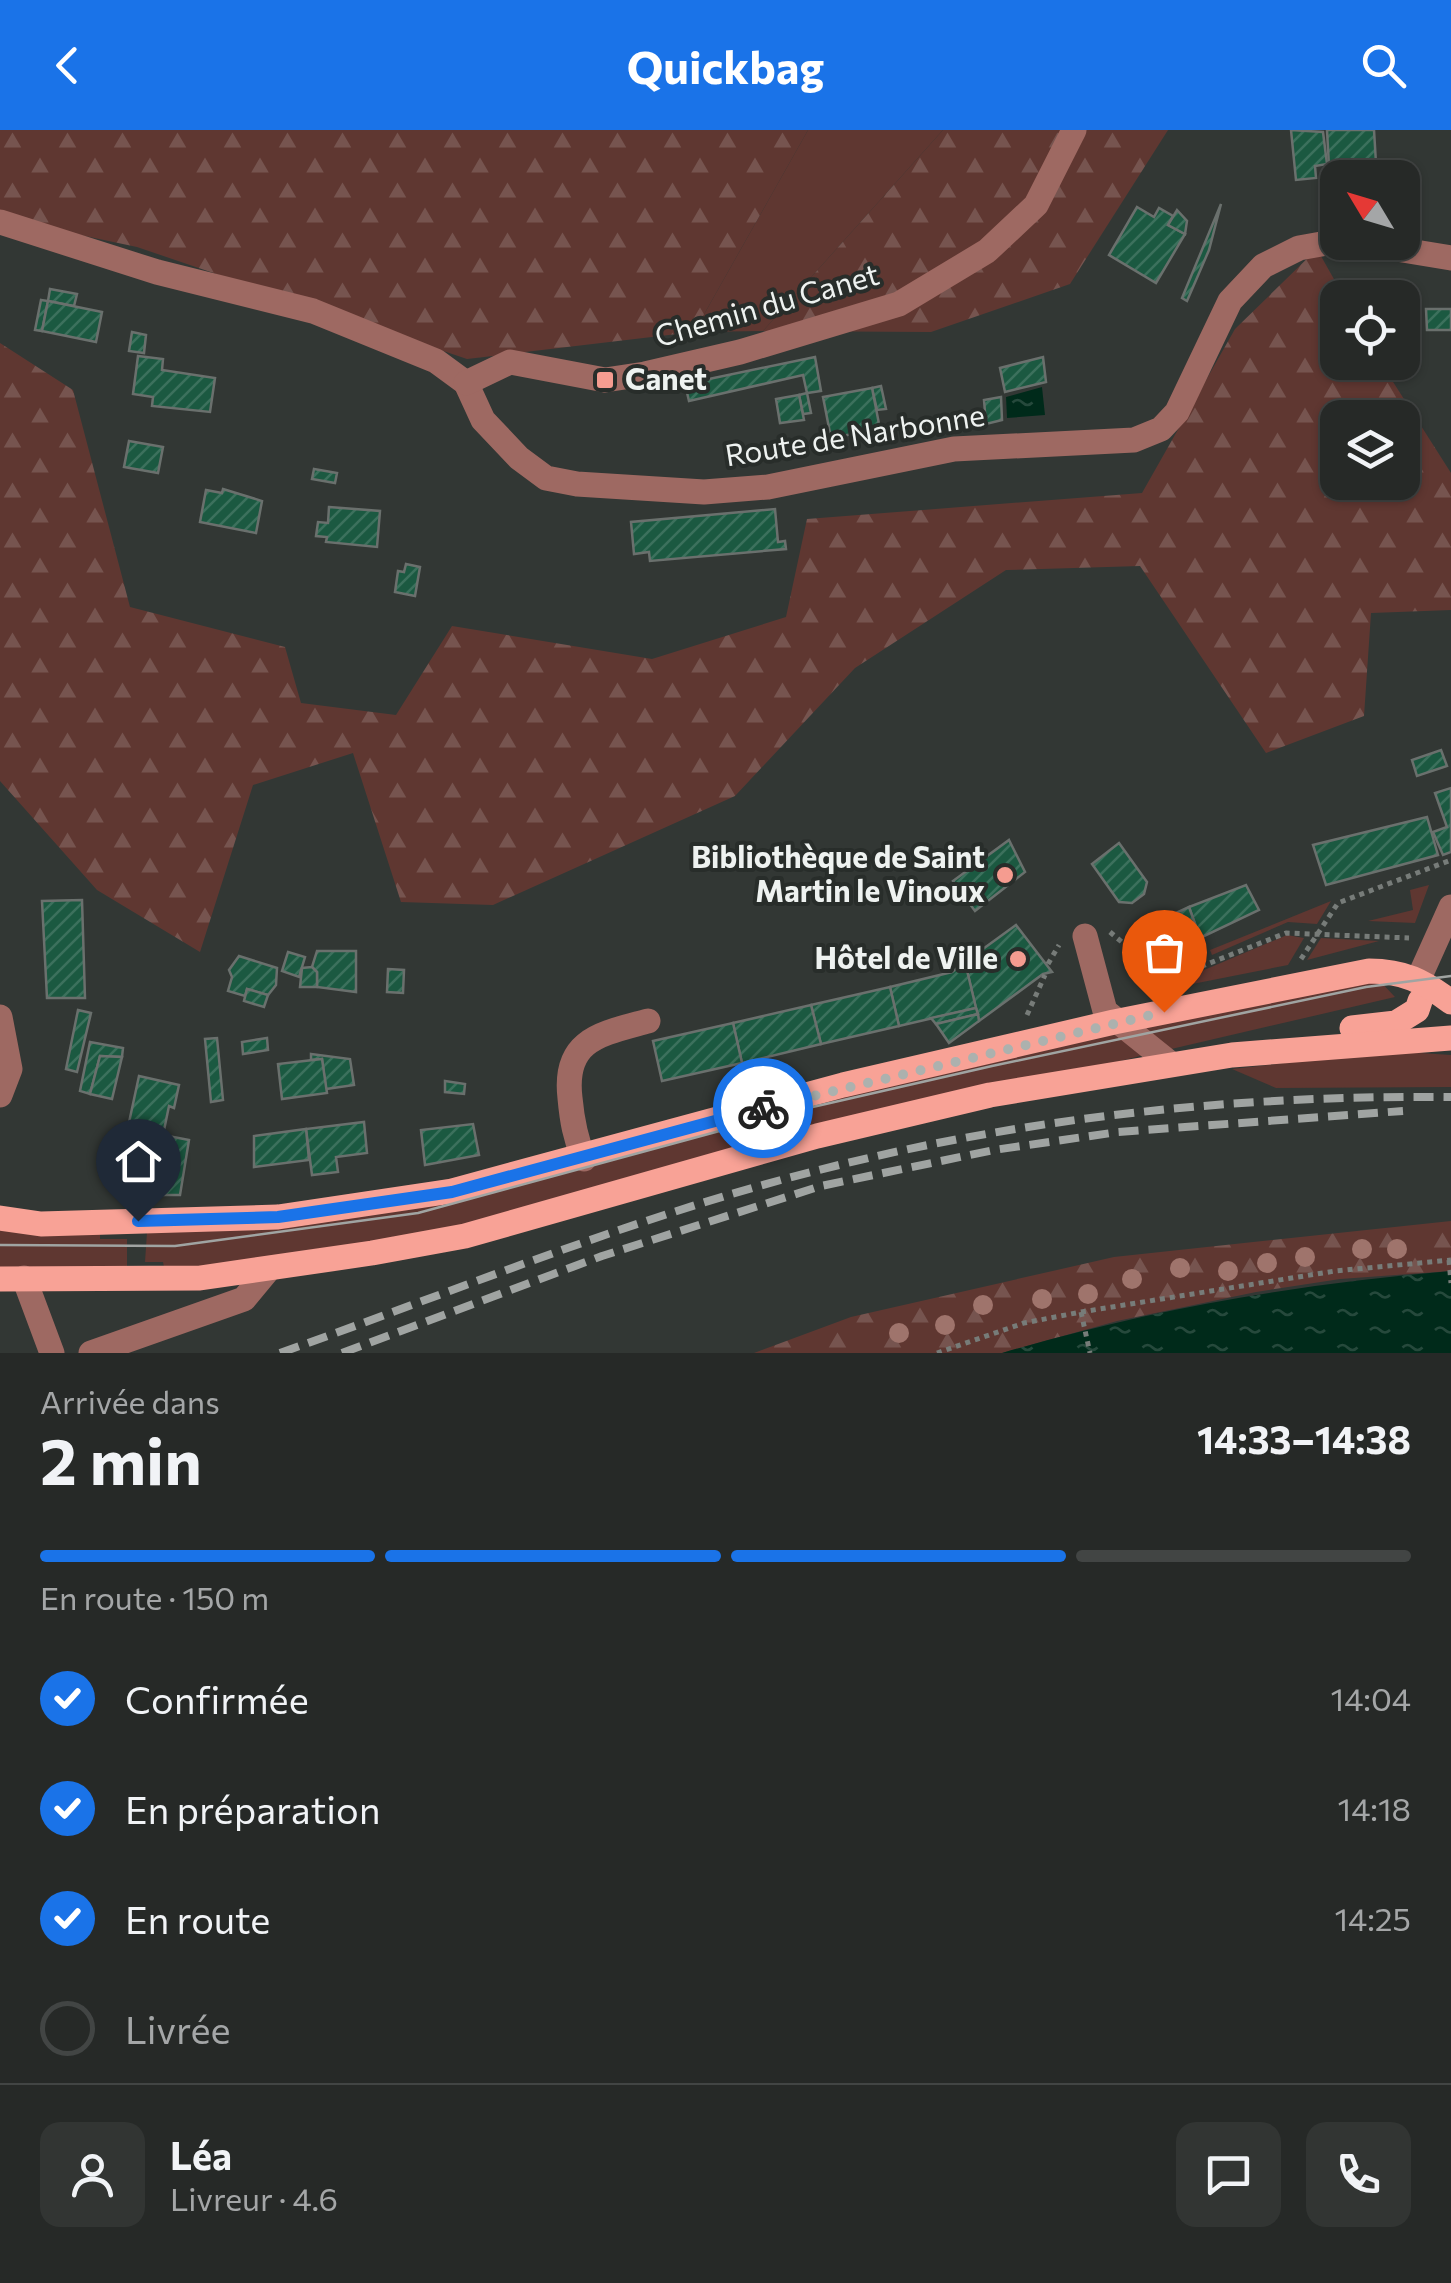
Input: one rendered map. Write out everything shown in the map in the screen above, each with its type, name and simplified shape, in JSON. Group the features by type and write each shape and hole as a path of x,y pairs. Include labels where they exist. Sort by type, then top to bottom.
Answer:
{"main road":[{"path":"0,1218 41,1224 278,1217 452,1192 844,1086 1114,1022 1369,971 1394,971 1420,990 1451,1002"},
{"path":"12,1279 200,1278 268,1270 465,1236 817,1136 990,1095 1276,1051 1451,1038 1420,990"},
{"path":"1276,1051 1310,1034 1396,1023 1417,1010 1420,990"}],"street":[{"name":"Chemin du Canet","path":"466,384 510,362 605,380 645,374 740,352 899,304 987,252 1036,205 1074,130"},
{"name":"Route de Narbonne","path":"0,222 157,272 313,311 436,361 466,384 494,434 546,478 629,490 704,492 768,487 954,449 1134,440 1161,429 1177,412 1230,301 1264,266 1298,248 1320,244"},
{"path":"1420,253 1451,258"},
{"path":"1420,990 1451,907"},
{"path":"1084,935 1105,1011 1114,1022 1172,1064"},
{"path":"0,1017 10,1069 0,1096"},
{"path":"584,1159 574,1136 567,1070 577,1050 604,1034 648,1020"},
{"path":"91,1353 244,1298 268,1270"},
{"path":"12,1279 52,1353"}],"path":[{"path":"1294,970 1338,903 1451,860"},
{"path":"1048,964 1084,935 1130,949 1154,985 1286,934 1436,939"},
{"path":"1026,1018 1044,975"},
{"path":"937,1353 1024,1323 1336,1271 1450,1260 1451,1282"},
{"path":"1082,1312 1090,1353"}],"green space":[{"path":"0,130 808,130 694,332 467,359 137,247 0,218"},
{"path":"808,130 943,130 763,331 694,332"},
{"path":"943,130 1168,130 1070,284 931,332 763,331"},
{"path":"1317,249 1334,280 1320,280 1320,380 1392,380 1405,400 1320,400 1320,500 1420,500 1420,424 1451,473 1451,610 1371,613 1364,716 1266,753 1140,566 1006,570 855,668 735,796 493,905 401,902 353,753 253,785 200,952 97,890 0,781 0,343 73,390 130,607 285,647 301,703 396,715 452,626 652,659 786,617 807,519 1142,493 1235,329"},
{"path":"1429,885 1415,923 1368,921 1413,910 1410,890"},
{"path":"1331,901 1317,924 1288,922 1212,955 1210,950"},
{"path":"1287,935 1304,938 1288,965 1152,992"},
{"path":"1321,938 1379,941 1307,960"},
{"path":"1379,980 1395,997 1167,1050 1140,1028"},
{"path":"1115,1033 1144,1055 461,1229 165,1272 163,1262 145,1262 147,1232 202,1230 732,1120"},
{"path":"1390,1051 1451,1055 1451,1087 1276,1088 1232,1069"},
{"path":"1451,1221 1451,1271 1340,1279 1256,1292 1117,1321 1002,1353 754,1353 851,1317 1114,1257"},
{"path":"0,1230 100,1231 100,1239 127,1239 127,1272 0,1269"}],"water":[{"path":"1042,387 1045,415 1007,418 1006,397"},
{"path":"1451,1271 1451,1353 1002,1353 1113,1323 1225,1300"}],"building":[{"path":"1291,130 1323,132 1326,160 1320,160 1320,165 1315,166 1316,178 1296,180"},
{"path":"1327,130 1374,130 1376,160 1329,160"},
{"path":"1221,204 1209,250 1187,301 1182,298"},
{"path":"1137,207 1154,217 1159,208 1173,216 1168,225 1185,234 1156,283 1109,255"},
{"path":"1177,210 1187,221 1185,234 1168,225"},
{"path":"50,289 77,294 74,306 48,301"},
{"path":"41,300 48,301 42,331 35,330"},
{"path":"48,301 102,312 96,342 42,331"},
{"path":"1426,309 1451,309 1451,330 1427,330"},
{"path":"132,332 146,335 144,353 129,351"},
{"path":"138,356 163,359 162,370 215,378 210,412 152,406 153,397 133,394"},
{"path":"815,357 821,391 807,393 803,375 689,401 685,384"},
{"path":"1043,357 1046,382 1005,392 1000,368"},
{"path":"881,386 886,409 877,410 872,388"},
{"path":"872,388 880,429 831,438 823,397"},
{"path":"807,393 811,413 803,414 799,395"},
{"path":"799,395 804,420 780,423 776,399"},
{"path":"1001,397 1002,420 986,424 984,400"},
{"path":"129,441 163,447 158,473 124,467"},
{"path":"314,469 337,473 335,483 312,479"},
{"path":"223,489 262,501 256,533 200,522 206,490 222,493"},
{"path":"329,507 380,511 377,547 326,542 327,537 316,536 318,522 328,523"},
{"path":"775,509 778,542 785,541 786,549 650,561 649,552 634,554 631,522"},
{"path":"406,564 420,567 415,596 395,592 398,571 404,572"},
{"path":"1441,750 1447,766 1417,776 1412,760"},
{"path":"1451,788 1451,852 1443,855 1433,832 1447,827 1435,793"},
{"path":"1427,817 1438,855 1326,885 1313,845"},
{"path":"1009,840 1025,872 975,911 953,881"},
{"path":"1119,843 1147,882 1144,894 1132,903 1119,902 1092,864"},
{"path":"1246,885 1259,910 1200,938 1189,907"},
{"path":"82,900 85,998 47,998 42,901"},
{"path":"1189,907 1200,938 1163,954 1154,923"},
{"path":"1016,925 1052,972 1043,974 979,1021 965,962"},
{"path":"317,951 356,951 356,992 317,987 317,972 312,967"},
{"path":"288,952 305,957 299,977 282,971"},
{"path":"239,956 277,968 276,985 268,995 247,989 245,996 228,991 232,977 229,970"},
{"path":"965,962 976,1008 899,1026 890,987 952,972"},
{"path":"312,967 317,972 317,987 300,987 302,968"},
{"path":"388,969 404,970 403,993 387,992"},
{"path":"890,987 899,1026 821,1044 811,1005"},
{"path":"247,989 268,995 264,1007 244,1001"},
{"path":"811,1005 821,1044 742,1063 733,1023"},
{"path":"976,1008 978,1014 936,1024 931,1018"},
{"path":"78,1010 91,1013 77,1072 66,1069"},
{"path":"978,1014 979,1021 949,1043 936,1024"},
{"path":"733,1023 742,1063 662,1081 653,1041"},
{"path":"217,1038 223,1100 211,1102 205,1039"},
{"path":"267,1038 268,1050 243,1054 242,1042"},
{"path":"90,1042 123,1048 122,1057 100,1056 90,1094 80,1091"},
{"path":"311,1054 350,1059 354,1085 326,1089 322,1059 311,1060"},
{"path":"100,1056 122,1057 112,1099 90,1094"},
{"path":"322,1059 327,1093 282,1099 278,1064"},
{"path":"139,1076 179,1085 174,1108 169,1106 163,1135 189,1140 180,1195 150,1195 156,1167 116,1160 122,1155"},
{"path":"445,1081 465,1084 464,1094 445,1092"},
{"path":"364,1122 367,1153 336,1157 338,1172 312,1175 306,1129"},
{"path":"473,1124 479,1155 425,1165 421,1130"},
{"path":"306,1129 309,1160 254,1167 254,1136"}],"tram line":[{"path":"0,1245 175,1246 418,1213 782,1114 1366,987 1451,976"}],"railway":[{"path":"280,1353 683,1209 897,1152 1054,1123 1212,1105 1451,1097"},
{"path":"342,1353 602,1256 821,1186 994,1150 1118,1132 1403,1111"}],"way so far":[{"path":"763,1108 1164,1012"}],"place":[{"name":"Canet","path":"605,380"},
{"name":"Bibliothèque de Saint Martin le Vinoux","path":"1005,875"},
{"name":"Hôtel de Ville","path":"1018,959"}],"route":[{"path":"138,1221 278,1217 452,1192 763,1108"}]}
